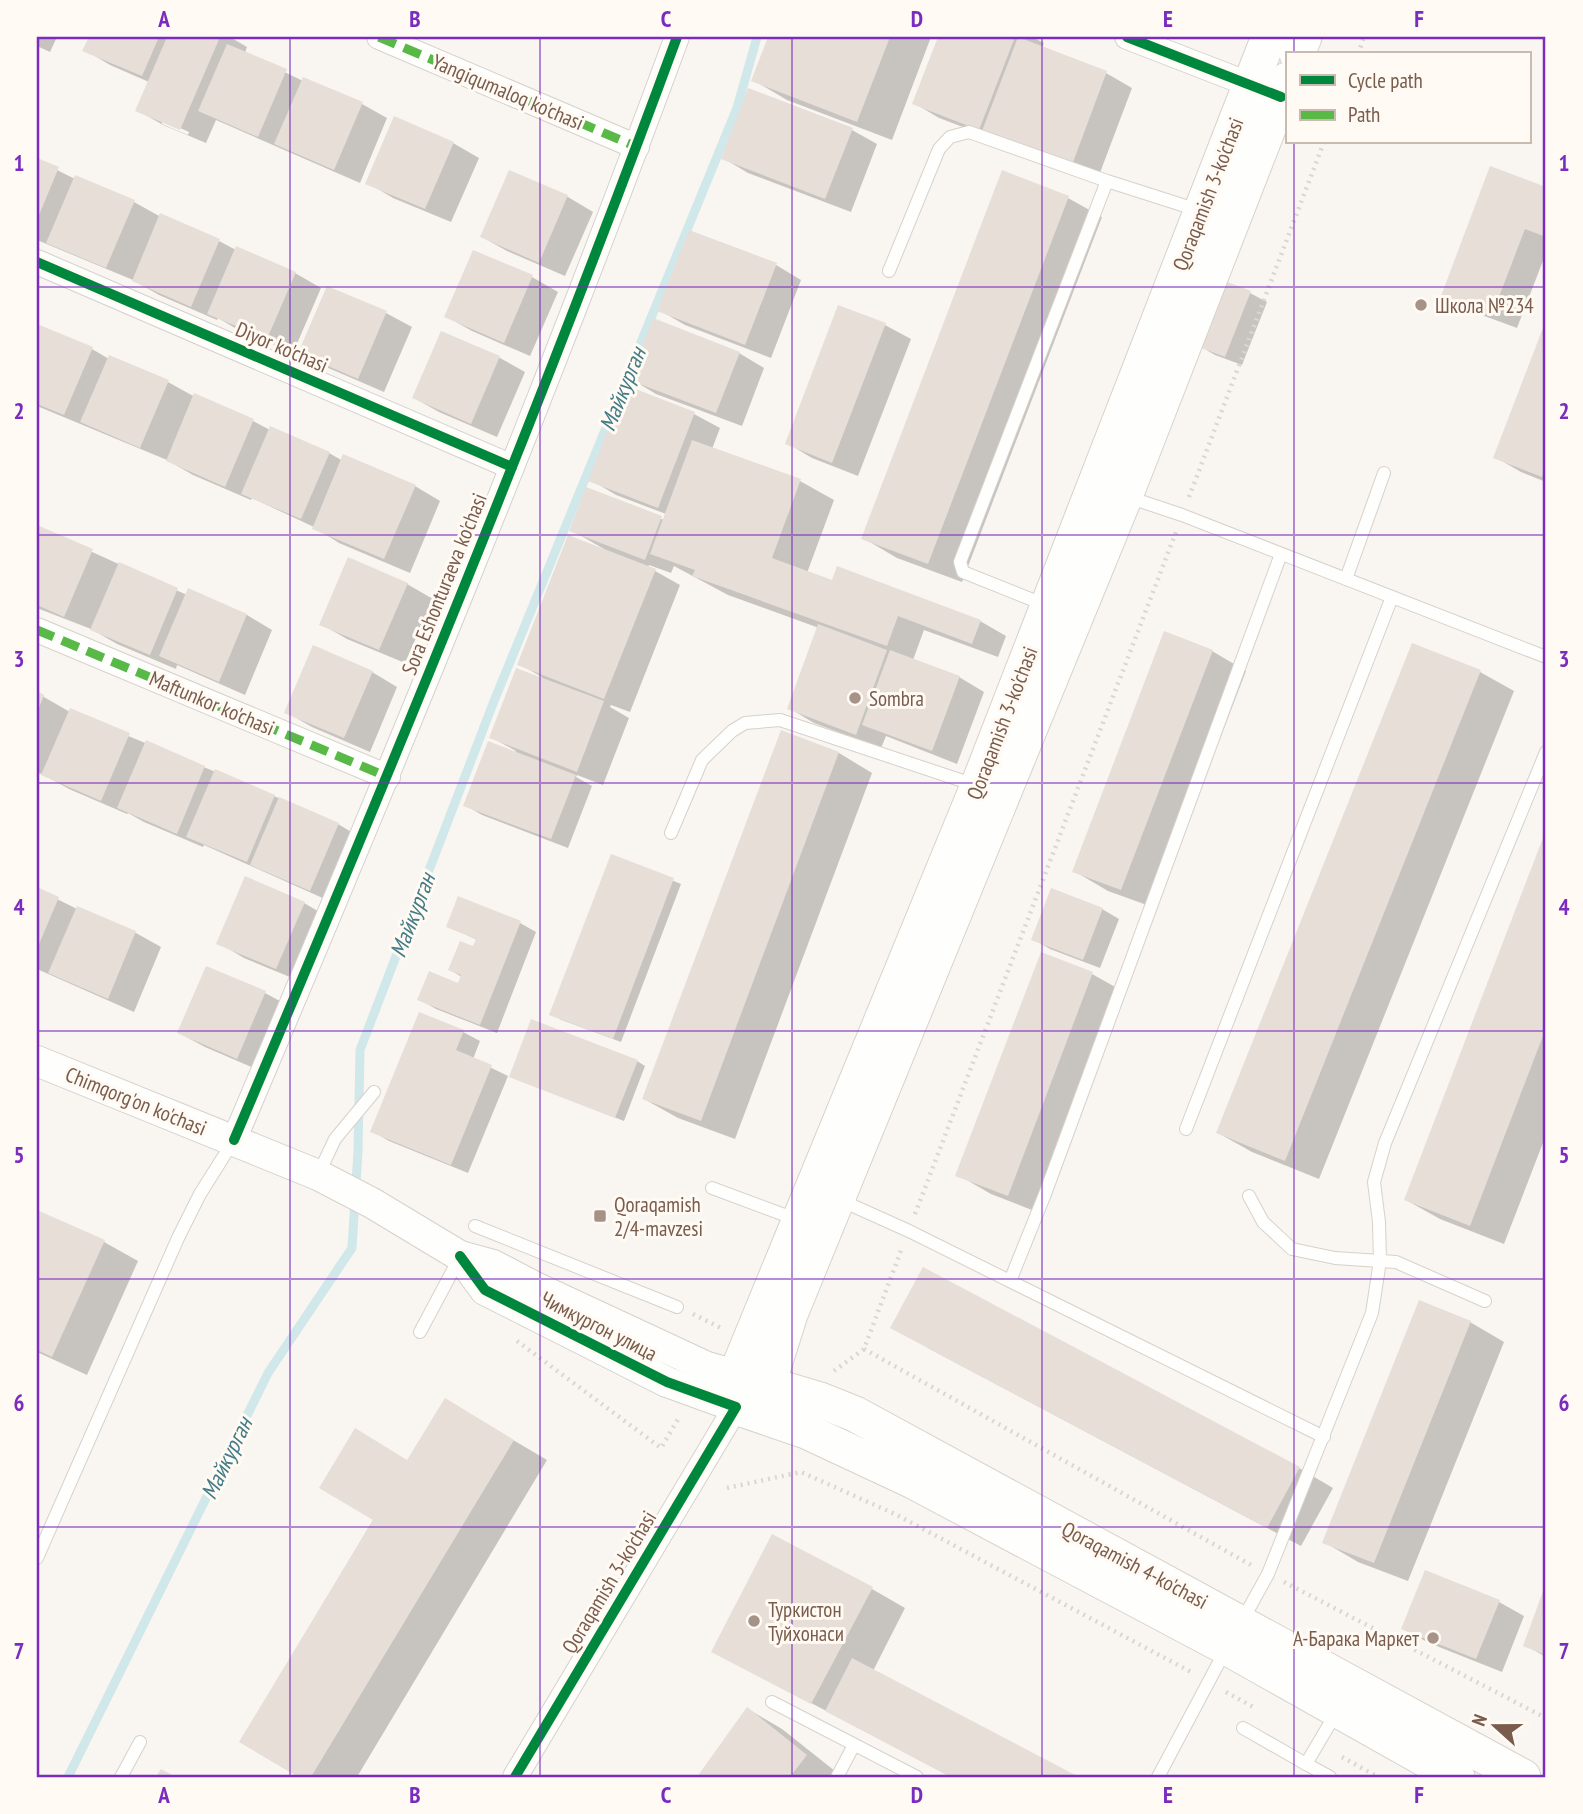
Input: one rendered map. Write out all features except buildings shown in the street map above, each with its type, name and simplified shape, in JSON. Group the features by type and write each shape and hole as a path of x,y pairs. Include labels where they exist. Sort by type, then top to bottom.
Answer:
{"main road":[{"name":"Qoraqamish 3-ko'chasi","path":"747,1389 790,1314 837,1199 1110,491 1273,87 1269,37"},
{"name":"Qoraqamish 3-ko'chasi","path":"747,1389 799,1220 978,786 1048,606 1110,491 1201,211 1273,87"},
{"name":"Qoraqamish 4-ko'chasi","path":"747,1389 820,1400 855,1414 1234,1635 1523,1777"},
{"name":"Qoraqamish 4-ko'chasi","path":"1234,1635 1338,1709 1457,1777"}],"street":[{"name":"Yangiqumaloq ko'chasi","path":"379,37 637,147"},
{"name":"Sora Eshonturaeva ko'chasi","path":"234,1140 388,777 637,147 677,37"},
{"path":"1127,37 1273,87"},
{"name":"Diyor ko'chasi","path":"37,262 512,467"},
{"name":"Maftunkor ko'chasi","path":"37,630 388,777"},
{"name":"Chimqorg'on ko'chasi","path":"37,1061 234,1140"},
{"name":"Чимкургон улица","path":"234,1140 318,1175 372,1203 460,1256 493,1265 747,1389"},
{"name":"Qoraqamish 3-ko'chasi","path":"515,1777 747,1389"}],"lane":[{"path":"889,271 939,149 950,137 969,132 1201,211"},
{"path":"1048,606 963,572 960,562 1107,181"},
{"path":"1346,579 1384,473"},
{"path":"1110,491 1182,515 1546,657"},
{"path":"1010,1281 1045,1194 1282,554"},
{"path":"1186,1129 1392,597"},
{"path":"671,834 702,760 732,731 745,723 780,720 978,786"},
{"path":"1158,1777 1268,1574 1372,1313 1380,1261 1374,1182 1385,1143 1546,752"},
{"path":"318,1175 335,1139 374,1092"},
{"path":"37,1558 178,1237 200,1194 234,1140"},
{"path":"712,1188 799,1220"},
{"path":"1249,1196 1264,1222 1292,1249 1335,1258 1396,1262 1485,1301"},
{"path":"837,1199 909,1231 1324,1437"},
{"path":"475,1226 677,1307"},
{"path":"420,1332 460,1256"},
{"path":"772,1702 917,1777"},
{"path":"1306,1764 1338,1709"},
{"path":"1243,1728 1331,1777"},
{"path":"121,1777 140,1742"},
{"path":"837,1777 854,1745"}],"path":[{"path":"830,1374 864,1349 1323,144"},
{"path":"677,1307 724,1330 719,1341"},
{"path":"509,1335 661,1448 685,1407"},
{"path":"864,1349 1268,1574 1546,1718"},
{"path":"727,1488 801,1472 897,1515 1257,1710"},
{"path":"1317,1744 1378,1777"}],"waterway":[{"name":"Майкурган","path":"68,1777 268,1373 352,1248 360,1050 494,701 737,108 757,37"}],"marked path":[{"path":"379,37 637,147"},
{"path":"37,630 388,777"}],"cycle path":[{"path":"234,1140 462,591 572,315 677,37"},
{"path":"1127,37 1281,97"},
{"path":"37,262 512,467"},
{"path":"460,1256 485,1290 667,1382 736,1407 515,1777"}],"place":[{"name":"Школа №234","path":"1421,305"},
{"name":"Sombra","path":"855,698"},
{"name":"Qoraqamish 2/4-mavzesi","path":"600,1216"},
{"name":"Туркистон Туйхонаси","path":"754,1621"},
{"name":"А-Барака Маркет","path":"1433,1638"}]}
